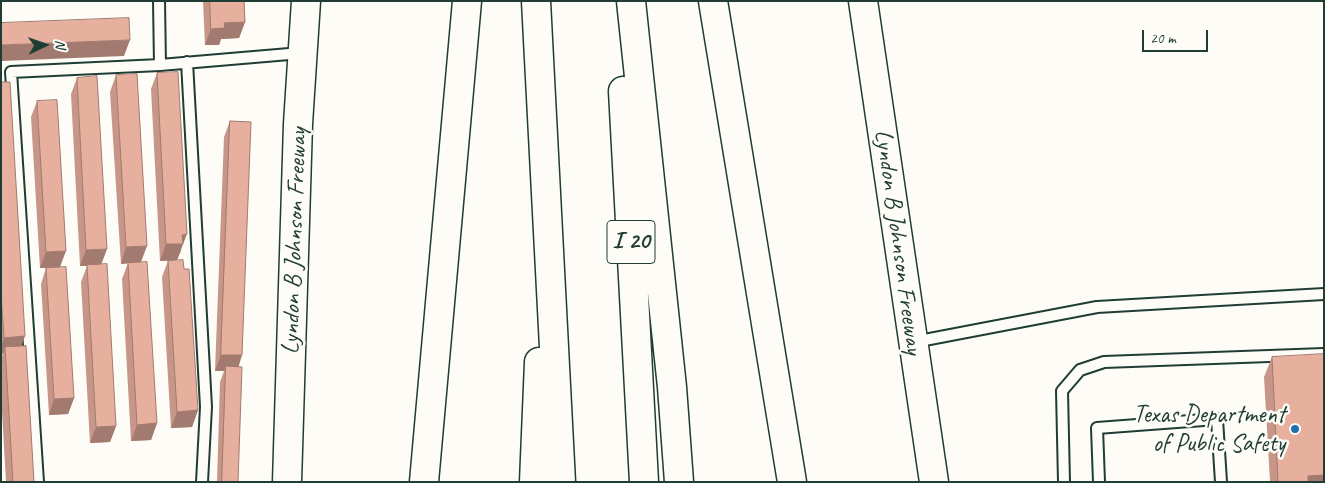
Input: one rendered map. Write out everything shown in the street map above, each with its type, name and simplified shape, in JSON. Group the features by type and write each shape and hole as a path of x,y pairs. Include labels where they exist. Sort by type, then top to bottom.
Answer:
{"main road":[{"name":"Lyndon B Johnson Freeway","path":"287,482 298,124 306,1"},
{"path":"424,482 467,1"},
{"path":"536,1 561,482"},
{"name":"I 20","path":"618,1 644,482"},
{"path":"630,1 671,377 680,482"},
{"path":"713,1 792,482"},
{"name":"Lyndon B Johnson Freeway","path":"863,1 934,482"},
{"path":"534,482 546,203"}],"lane":[{"path":"159,1 160,65"},
{"path":"38,482 10,72 160,65 303,52"},
{"path":"187,62 206,406 202,482"},
{"path":"913,342 1097,307 1324,294"},
{"path":"1064,482 1062,391 1080,370 1104,362 1324,354"},
{"path":"1099,482 1097,428 1217,419 1221,482"}],"building":[{"path":"210,1 244,1 245,22 224,23 225,28 211,29"},
{"path":"129,18 130,40 1,45 1,23"},
{"path":"178,72 187,234 182,235 183,244 166,244 157,73"},
{"path":"137,74 147,246 126,247 116,75"},
{"path":"97,76 107,249 86,250 77,78"},
{"path":"1,82 10,82 25,336 4,338 1,294"},
{"path":"57,100 66,251 46,252 37,101"},
{"path":"230,121 251,122 242,355 221,355"},
{"path":"183,260 184,269 189,269 198,410 177,412 168,261"},
{"path":"147,262 157,423 137,425 128,263"},
{"path":"107,264 116,426 96,427 87,265"},
{"path":"66,267 74,398 54,399 46,268"},
{"path":"26,346 34,482 13,482 5,347"},
{"name":"Texas Department of Public Safety","path":"1324,354 1324,475 1308,476 1308,482 1278,482 1272,357"},
{"path":"226,366 242,367 238,482 222,482"}],"place":[{"name":"Texas Department of Public Safety","path":"1295,429"}]}
